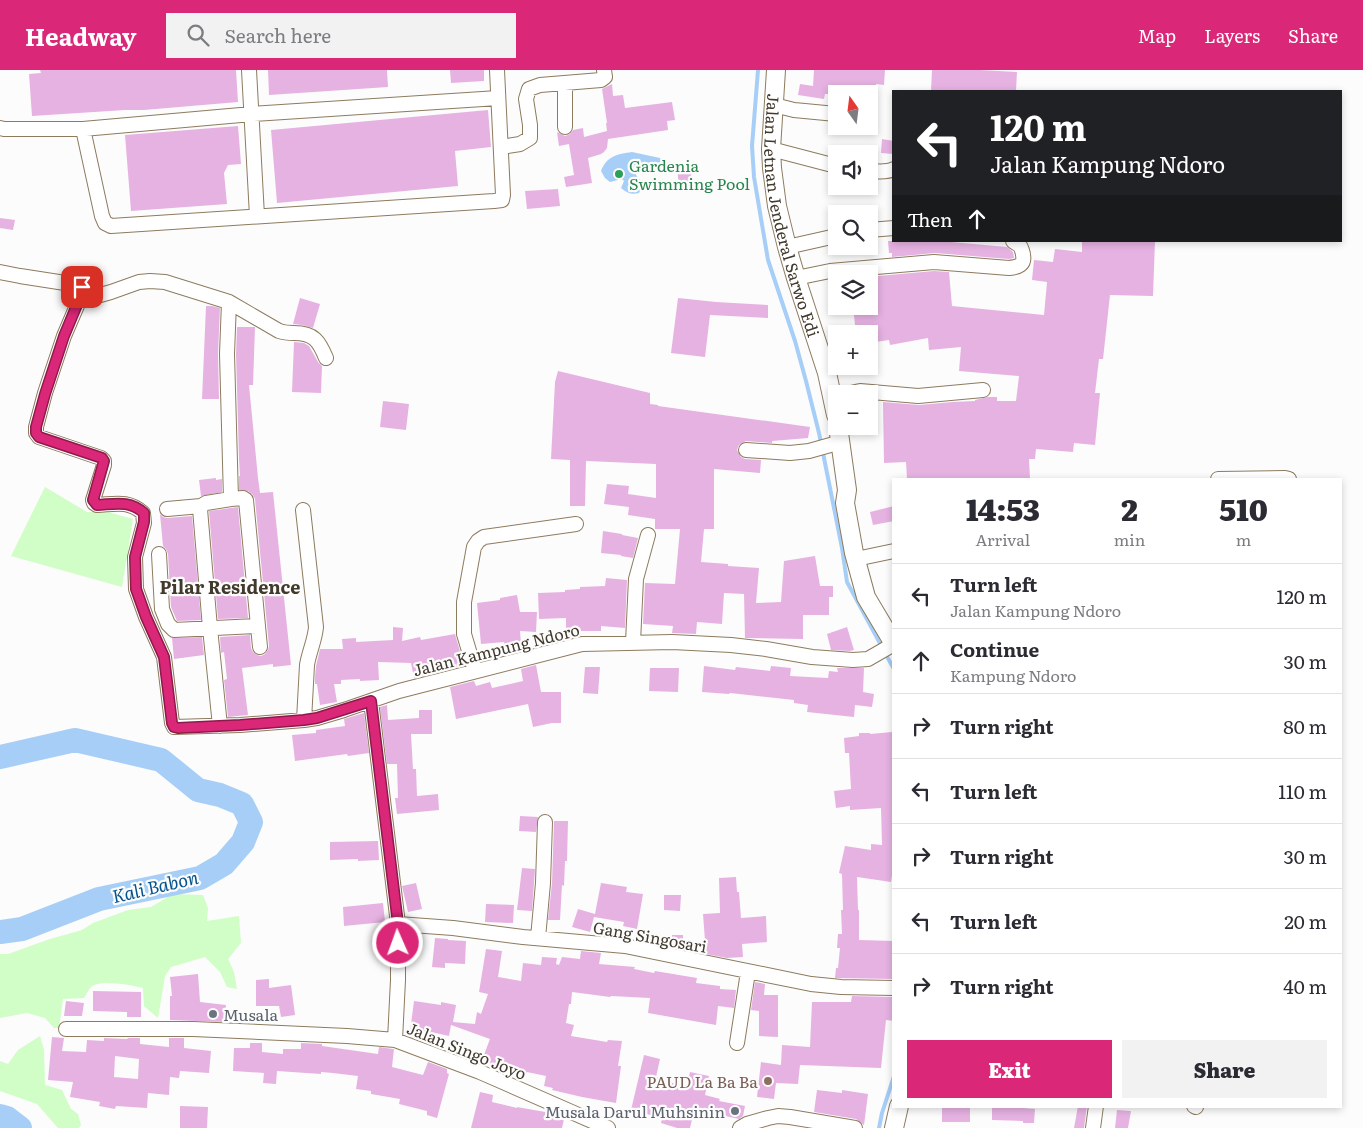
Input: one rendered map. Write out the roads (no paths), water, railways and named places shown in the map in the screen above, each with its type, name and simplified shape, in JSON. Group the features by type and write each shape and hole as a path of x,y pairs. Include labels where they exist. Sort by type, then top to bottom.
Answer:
{"main road":[{"name":"Jalan Letnan Jenderal Sarwo Edi","path":"776,70 771,149 777,206 796,278 832,385"},
{"path":"837,438 847,490 852,501 866,596 892,642"},
{"path":"860,558 892,623"},
{"path":"894,1128 899,1108"},
{"path":"904,1128 908,1108"}],"street":[{"path":"248,70 257,216"},
{"path":"83,129 102,216 105,223 111,226 494,202 502,200 504,195 498,70"},
{"path":"501,147 520,144 530,138 526,99 529,89 540,85 601,80 605,77 604,70"},
{"path":"564,83 565,127"},
{"path":"0,128 83,129 252,114 498,98"},
{"path":"774,105 794,110 828,113"},
{"path":"771,149 828,164"},
{"path":"878,172 892,170"},
{"path":"878,229 892,228"},
{"path":"787,247 828,238"},
{"path":"796,278 830,271 934,262 1017,267 1024,258 1020,246 1014,242"},
{"path":"0,272 78,285 82,287 79,300"},
{"path":"79,300 140,282 166,282 229,302 278,331 287,334 312,336 326,358"},
{"name":"Jalan Kampung Ndoro","path":"79,300 64,336 45,394 36,433 39,437 102,458 104,461 93,500 94,503 97,505 123,504 136,506 144,513 144,522 135,557 136,589 164,657 174,727 220,726 311,719 399,691 574,645 633,642 730,645 812,657 862,660 892,645"},
{"path":"229,302 227,354 231,499"},
{"path":"878,393 918,396 983,390"},
{"path":"746,450 790,453 809,451 837,438"},
{"path":"167,509 201,506 206,503 231,499 243,498 246,500 260,647"},
{"path":"201,506 202,540 220,726"},
{"path":"303,510 316,627 308,656 311,719"},
{"path":"475,672 464,634 464,602 474,547 478,541 484,537 576,524"},
{"path":"633,642 636,579 648,535"},
{"path":"860,558 892,552"},
{"path":"159,554 162,609 168,624 174,630 258,626"},
{"path":"371,701 398,924 395,1040"},
{"path":"538,938 543,884 545,822"},
{"name":"Gang Singosari","path":"398,924 625,946 812,984 841,987 892,988"},
{"path":"737,1043 748,972"},
{"name":"Jalan Singo Joyo","path":"66,1029 193,1029 395,1040 480,1072 603,1127"},
{"path":"1093,1128 1096,1108"},
{"path":"740,1128 747,1124 778,1116 855,1128"}],"water":[{"name":"Gardenia Swimming Pool","path":"632,152 660,158 663,161 664,167 658,171 647,167 638,170 636,175 642,185 639,193 634,194 621,188 624,181 622,179 610,182 601,171 609,159"}],"waterway":[{"path":"758,70 752,146 754,177 768,260 795,341 819,433 847,582 882,647"},
{"path":"885,653 892,665"},
{"name":"Kali Babon","path":"0,757 75,740 161,760 198,790 220,795 242,804 251,822 243,842 224,864 200,878 99,899 22,929 0,932"},
{"path":"879,1128 892,1082"},
{"name":"Kali Babon","path":"0,1116 7,1118 20,1128"}],"place":[{"name":"Gardenia Swimming Pool","path":"619,174"},
{"name":"Musala","path":"213,1014"},
{"name":"PAUD La Ba Ba","path":"768,1081"},
{"name":"Musala Darul Muhsinin","path":"735,1111"}],"district":[{"name":"Pilar Residence","path":"230,586"}]}
